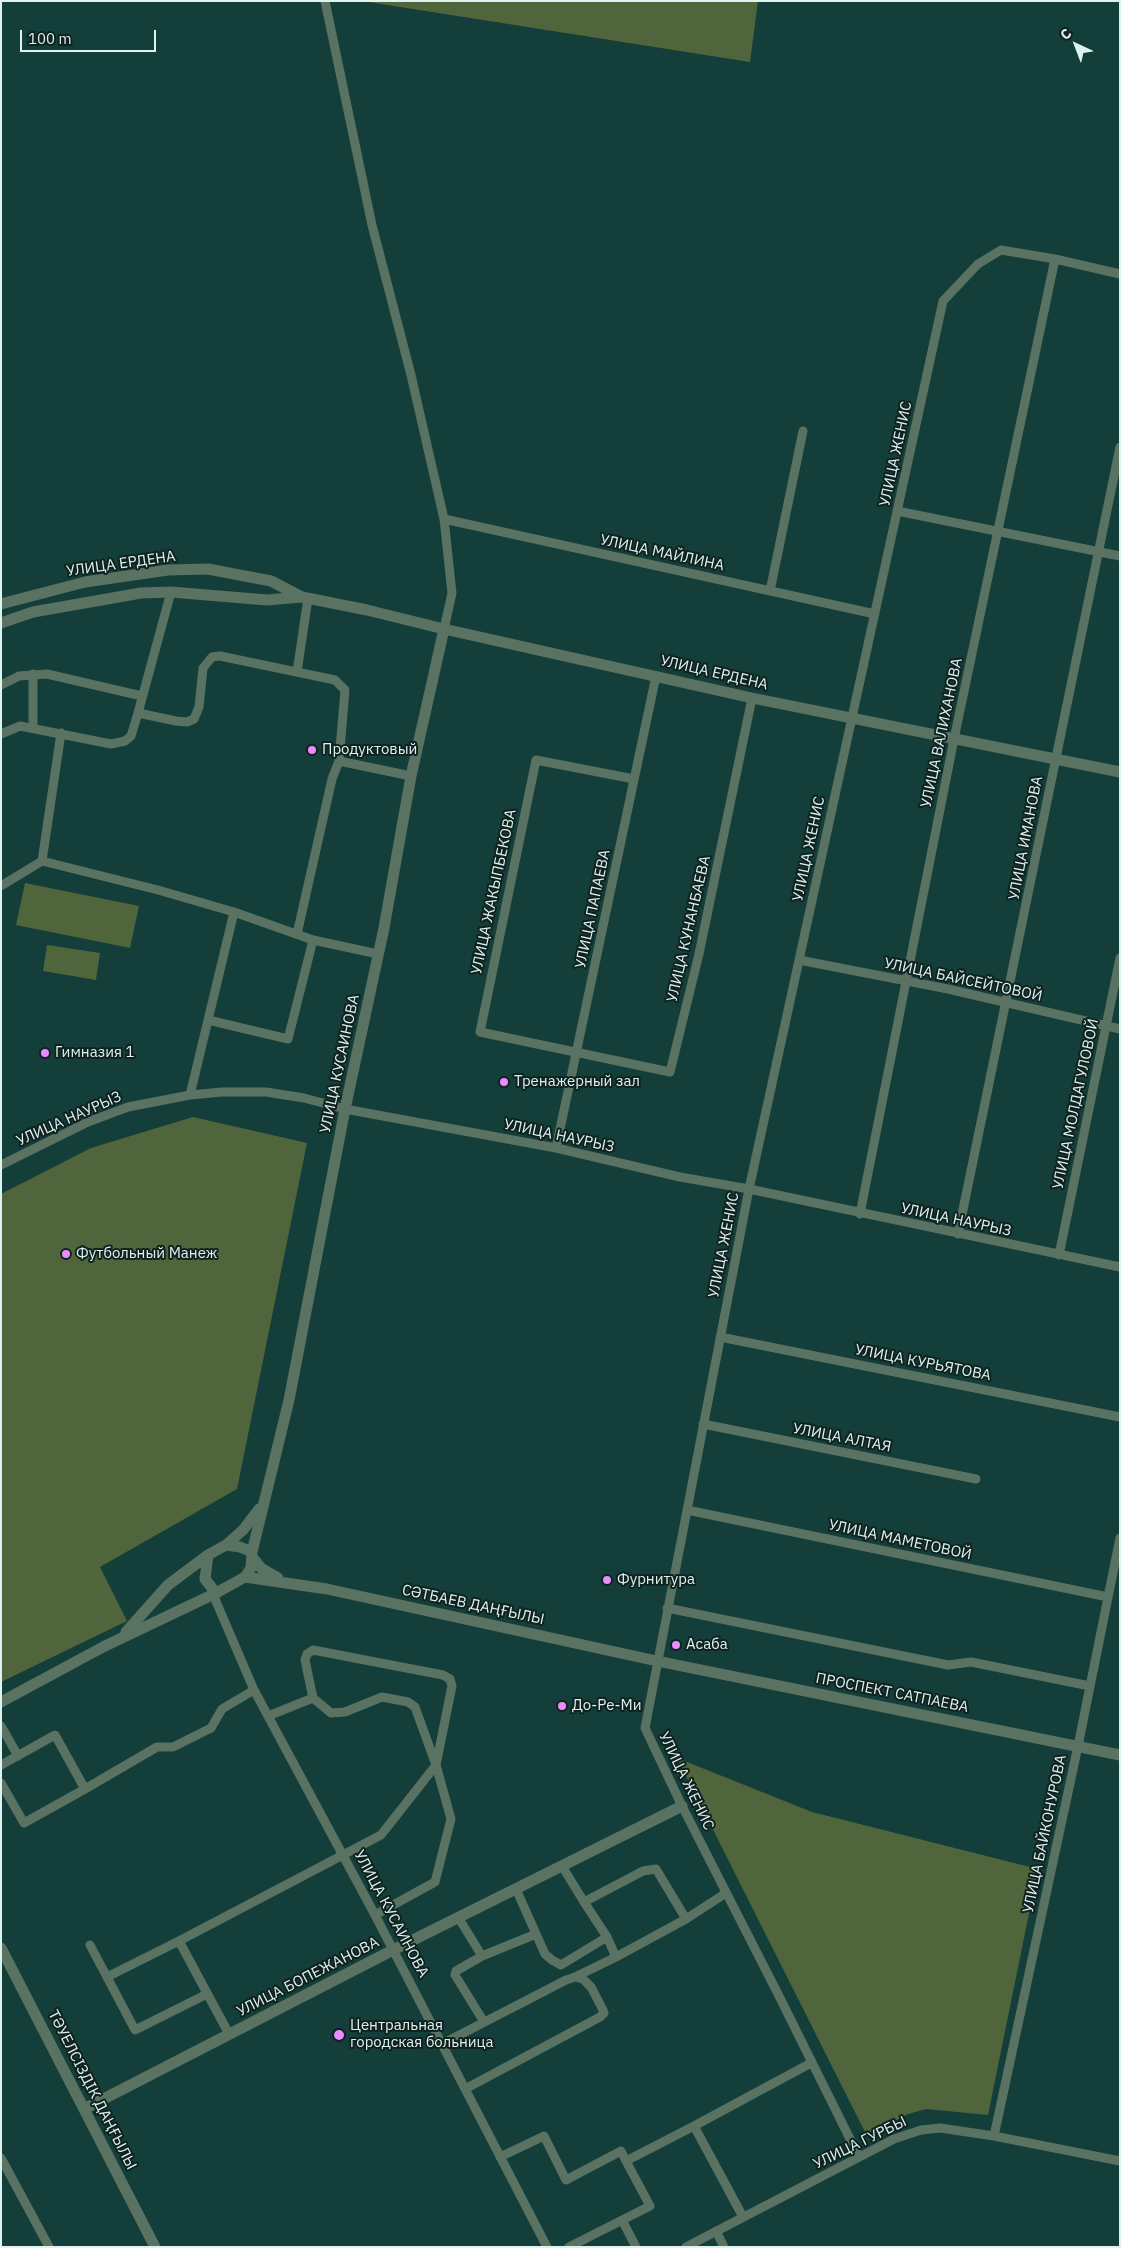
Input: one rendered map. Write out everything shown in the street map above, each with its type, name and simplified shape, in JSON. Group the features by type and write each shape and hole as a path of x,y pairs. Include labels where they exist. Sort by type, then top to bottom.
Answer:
{"street":[{"path":"324,1 372,225 411,375 444,519 452,593 444,630"},
{"name":"УЛИЦА ЖЕНИС","path":"859,2157 644,1728 749,1189 943,301 978,264 1001,250 1055,258"},
{"path":"1055,258 1120,274"},
{"name":"УЛИЦА ВАЛИХАНОВА","path":"860,1214 954,739 1055,258"},
{"path":"770,591 803,431"},
{"name":"УЛИЦА ИМАНОВА","path":"958,1234 1120,447"},
{"path":"897,511 1120,556"},
{"name":"УЛИЦА МАЙЛИНА","path":"444,519 875,614"},
{"name":"УЛИЦА ЕРДЕНА","path":"1,604 85,582 168,570 208,569 271,581 305,597 444,630 752,698 1120,772"},
{"path":"1,734 11,728 20,726 119,744 131,736 171,592"},
{"name":"УЛИЦА ЕРДЕНА","path":"1,623 50,609 141,593 171,592 267,600 305,597"},
{"path":"296,672 305,597"},
{"name":"УЛИЦА КУСАИНОВА","path":"252,1555 289,1400 345,1109 378,954 411,776 444,630"},
{"path":"138,713 176,721 187,722 194,719 199,707 203,668 212,657 220,656 336,680 345,690 339,761 332,779 297,934"},
{"path":"33,674 33,728"},
{"path":"1,685 19,676 47,674 142,696"},
{"name":"УЛИЦА ПАПАЕВА","path":"556,1148 656,676"},
{"name":"УЛИЦА КУНАНБАЕВА","path":"576,1052 670,1072 698,954 752,698"},
{"path":"42,861 61,733"},
{"name":"УЛИЦА ЖАКЫПБЕКОВА","path":"576,1052 483,1033 479,1029 513,875 535,762 538,760 634,779"},
{"path":"339,761 411,776"},
{"path":"1,886 42,861 158,890 234,912 313,940 378,954"},
{"path":"190,1095 234,912"},
{"path":"208,1020 288,1039 313,940"},
{"name":"УЛИЦА МОЛДАГУЛОВОЙ","path":"1059,1256 1120,958"},
{"name":"УЛИЦА БАЙСЕЙТОВОЙ","path":"799,960 1006,1002 1120,1029"},
{"name":"УЛИЦА НАУРЫЗ","path":"1,1165 88,1122 128,1106 190,1095 222,1092 266,1092 304,1098 345,1109 556,1148 680,1177 749,1189 1059,1256 1120,1267"},
{"name":"УЛИЦА КУРЬЯТОВА","path":"720,1337 1120,1417"},
{"name":"УЛИЦА АЛТАЯ","path":"703,1424 976,1479"},
{"path":"120,1639 168,1585 208,1555 226,1545 243,1530 263,1504"},
{"name":"УЛИЦА МАМЕТОВОЙ","path":"687,1510 1108,1597"},
{"name":"УЛИЦА БАЙКОНУРОВА","path":"994,2136 1078,1746 1120,1538"},
{"path":"226,1545 240,1547 252,1555 261,1568 282,1580"},
{"path":"208,1555 205,1579 216,1593"},
{"path":"1,1702 120,1639 245,1577 251,1568 252,1555"},
{"path":"245,1577 282,1580"},
{"name":"СӘТБАЕВ ДАҢҒЫЛЫ","path":"282,1580 657,1661"},
{"name":"УЛИЦА КУСАИНОВА","path":"216,1593 216,1599 254,1690 375,1915 547,2247"},
{"path":"667,1608 948,1665 971,1662 1090,1686"},
{"path":"107,1977 381,1835 436,1765 452,1686 450,1679 443,1675 313,1650 307,1654 305,1660 313,1698 331,1713 345,1712 382,1696 408,1702 415,1707 436,1765 451,1819 435,1882 375,1915"},
{"name":"ПРОСПЕКТ САТПАЕВА","path":"657,1661 1120,1755"},
{"path":"1,1783 24,1823 157,1747 173,1747 211,1728 222,1709 254,1690"},
{"path":"268,1716 313,1698"},
{"path":"1,1726 18,1756"},
{"path":"1,1765 55,1735 85,1789"},
{"name":"УЛИЦА БОПЕЖАНОВА","path":"84,2109 458,1917 682,1806"},
{"path":"562,1866 607,1937 616,1957"},
{"path":"584,1902 650,1868 656,1869 686,1919"},
{"path":"516,1889 545,1954 562,1965 607,1937"},
{"path":"442,2044 616,1957 686,1919 726,1893"},
{"path":"458,1917 482,1956"},
{"path":"484,2022 455,1975 458,1968 536,1934"},
{"path":"179,1940 229,2034"},
{"path":"90,1945 135,2030 208,1994"},
{"name":"ТӘУЕЛСІЗДІК ДАҢҒЫЛЫ","path":"1,1948 154,2247"},
{"path":"465,2089 600,2017 604,2013 591,1987 583,1980 575,1977"},
{"path":"626,2161 811,2062"},
{"path":"694,2126 743,2217"},
{"name":"УЛИЦА ГУРБЫ","path":"686,2247 894,2139 921,2130 940,2128 994,2136 1120,2161"},
{"path":"500,2157 544,2136 566,2180 621,2151 650,2206 568,2247"},
{"path":"1,2158 45,2245"},
{"path":"622,2220 636,2247"},
{"path":"716,2231 724,2247"}],"green space":[{"path":"362,1 758,1 750,62"},
{"path":"25,883 139,906 130,948 16,925"},
{"path":"47,945 100,953 96,980 43,971"},
{"path":"193,1117 307,1143 237,1489 100,1567 127,1621 1,1682 1,1194 91,1148"},
{"path":"677,1758 812,1812 1038,1869 988,2115 926,2109 908,2114 867,2136"}],"place":[{"name":"Продуктовый","path":"312,750"},
{"name":"Гимназия 1","path":"45,1053"},
{"name":"Тренажерный зал","path":"504,1082"},
{"name":"Футбольный Манеж","path":"66,1254"},
{"name":"Фурнитура","path":"607,1580"},
{"name":"Асаба","path":"676,1645"},
{"name":"До-Ре-Ми","path":"562,1706"},
{"name":"Центральная городская больница","path":"339,2035"}]}
